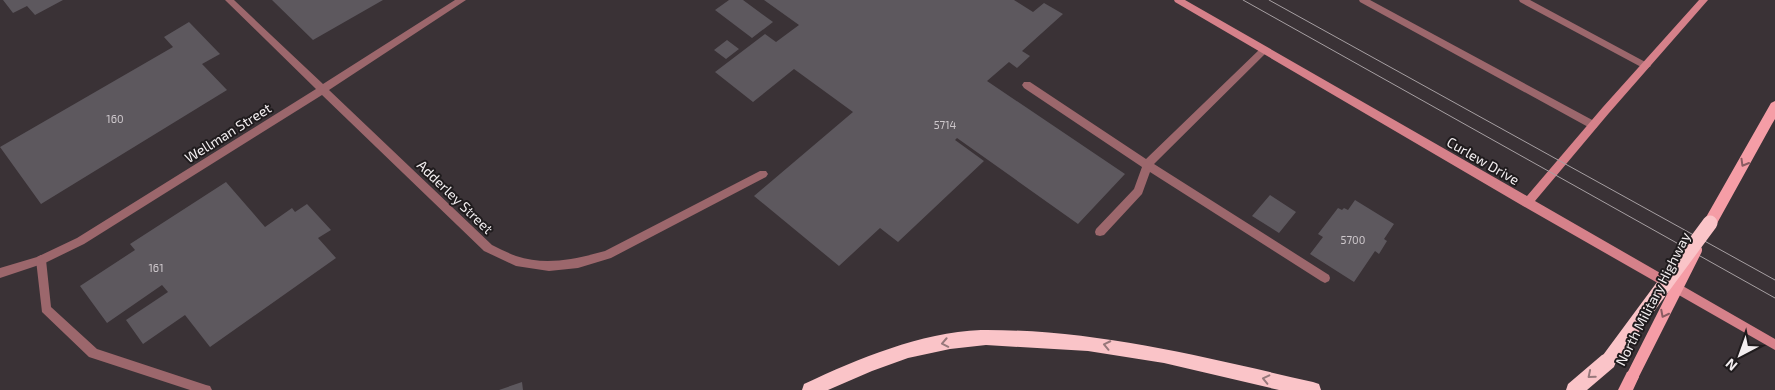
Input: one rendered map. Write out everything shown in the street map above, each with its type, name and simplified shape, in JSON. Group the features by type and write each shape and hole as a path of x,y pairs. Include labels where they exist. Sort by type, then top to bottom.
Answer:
{"highway":[{"path":"1574,390 1608,361 1710,223"},
{"path":"810,390 864,364 917,348 971,338 1001,338 1091,342 1313,390"}],"main road":[{"name":"North Military Highway","path":"1625,390 1710,223 1775,106"}],"street":[{"name":"Adderley Street","path":"229,0 488,248 516,261 549,266 578,264 607,255 763,174"},
{"name":"Wellman Street","path":"0,273 42,260 88,235 225,152 462,0"},
{"name":"Curlew Drive","path":"1178,0 1775,345"},
{"path":"1363,0 1593,125"},
{"path":"1523,0 1646,66"},
{"path":"1527,203 1593,125 1704,0"},
{"path":"1100,232 1138,191 1147,164 1264,50"},
{"path":"1028,85 1325,278"},
{"path":"42,260 46,309 94,353 206,390"}],"building":[{"path":"3,0 63,0 35,15 27,6 13,13"},
{"path":"272,0 383,0 313,40"},
{"path":"729,0 743,0 773,22 752,38 715,10"},
{"path":"764,0 1014,0 1033,12 1044,3 1063,14 1022,51 1030,56 1017,68 1009,62 987,81 1125,174 1078,224 957,138 955,140 984,161 898,242 880,228 839,266 754,196 853,112 794,69 753,102 715,72 765,34 776,42 799,25"},
{"path":"189,22 220,54 202,64 227,90 41,204 0,147 173,47 164,37"},
{"path":"727,40 739,49 726,59 714,50"},
{"path":"226,182 265,227 292,208 295,212 307,204 331,230 318,238 336,258 210,347 185,315 143,344 126,320 168,292 162,285 107,323 80,286 135,250 130,244"},
{"path":"1270,195 1296,212 1279,233 1252,216"},
{"path":"1355,200 1394,224 1384,239 1387,241 1379,254 1375,251 1354,282 1310,254 1323,237 1318,234 1338,208 1348,210"},
{"path":"522,382 523,390 499,390"}],"tram line":[{"path":"1243,0 1775,298"},
{"path":"1269,0 1775,280"}]}
